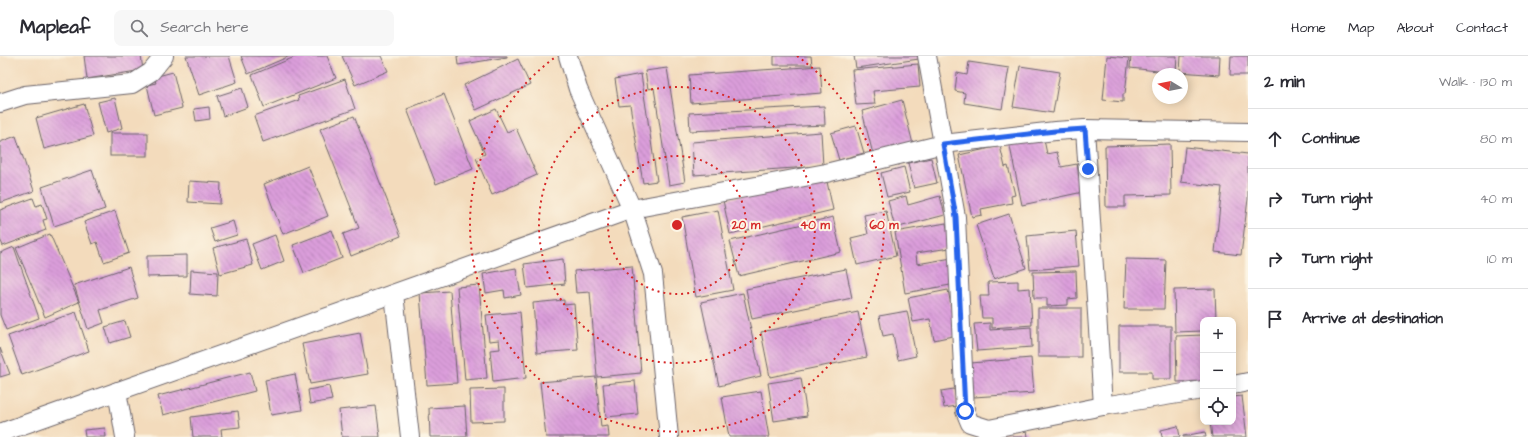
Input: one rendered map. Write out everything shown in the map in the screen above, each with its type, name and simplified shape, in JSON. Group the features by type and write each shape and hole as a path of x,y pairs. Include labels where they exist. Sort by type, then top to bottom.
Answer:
{"street":[{"path":"0,103 25,95 132,84 151,72 164,56"},
{"path":"568,56 578,89 632,209 653,274 669,437"},
{"path":"927,56 956,217 965,411 970,423 989,429 1103,406 1200,390"},
{"path":"1085,129 1103,406"},
{"path":"0,433 632,209 826,173 943,144 1085,129 1248,132"},
{"path":"394,294 410,437"},
{"path":"1236,384 1248,382"},
{"path":"117,392 124,437"}],"building":[{"path":"84,56 141,56 143,70 87,79"},
{"path":"186,56 229,56 237,82 199,95"},
{"path":"241,56 290,56 248,74"},
{"path":"297,56 327,56 336,78 264,107 252,75"},
{"path":"342,56 381,56 388,71 355,85"},
{"path":"457,56 507,56 507,57 458,65"},
{"path":"774,56 811,56 812,65 774,65"},
{"path":"854,56 919,56 919,59 856,68"},
{"path":"1107,56 1129,58 1123,102 1103,100"},
{"path":"1131,56 1177,56 1176,68 1152,68 1152,70 1130,68"},
{"path":"1181,56 1220,56 1219,75 1188,73 1188,68 1180,68"},
{"path":"1231,56 1248,56 1248,75 1230,75"},
{"path":"518,59 530,85 476,110 464,85"},
{"path":"969,62 1009,68 1002,109 964,103 965,93 955,91 957,73 967,75"},
{"path":"918,64 920,87 873,91 875,104 856,105 852,70"},
{"path":"820,66 822,93 691,103 689,75"},
{"path":"1020,66 1060,72 1053,113 1013,107"},
{"path":"667,68 685,182 669,185 654,88 648,89 645,71"},
{"path":"173,72 182,108 154,115 147,85 156,83 154,77"},
{"path":"641,74 657,181 643,183 630,105 619,106 615,79"},
{"path":"345,79 355,109 263,142 254,116 299,100 298,96"},
{"path":"242,88 248,107 223,116 217,96"},
{"path":"444,94 473,169 436,184 407,109"},
{"path":"115,98 122,128 106,133 98,102"},
{"path":"902,100 914,148 874,158 862,111"},
{"path":"84,104 93,136 44,149 36,118"},
{"path":"824,106 825,125 690,131 689,113"},
{"path":"209,107 210,119 196,121 194,109"},
{"path":"496,109 507,132 516,128 537,175 492,195 476,158 485,154 470,121"},
{"path":"354,116 401,236 351,256 343,234 359,228 320,129"},
{"path":"856,126 864,153 839,160 831,133"},
{"path":"821,132 823,166 694,175 692,142"},
{"path":"110,133 148,133 148,156 110,156"},
{"path":"1043,135 1047,154 1057,152 1061,167 1077,164 1083,192 1022,205 1009,142"},
{"path":"16,136 34,191 0,203 0,142"},
{"path":"1170,144 1171,195 1125,196 1125,207 1106,207 1105,146"},
{"path":"1000,146 1005,167 1008,166 1015,195 1011,196 1012,203 981,209 982,215 972,217 959,155"},
{"path":"1185,147 1248,154 1248,199 1241,255 1215,252 1222,187 1181,182"},
{"path":"931,158 937,183 914,188 908,163"},
{"path":"308,166 328,216 283,234 264,184"},
{"path":"904,167 910,192 887,197 881,173"},
{"path":"92,170 105,209 54,226 42,187"},
{"path":"826,177 833,210 730,234 723,200"},
{"path":"189,181 221,183 220,204 188,202"},
{"path":"906,196 908,205 940,196 945,215 895,228 888,201"},
{"path":"33,198 36,206 42,204 47,219 43,220 46,230 3,246 0,239 0,210"},
{"path":"718,210 733,290 696,297 682,217"},
{"path":"115,211 129,253 104,262 97,242 92,244 84,222"},
{"path":"886,211 896,256 857,265 851,238 868,234 864,215"},
{"path":"1009,214 1026,268 994,279 976,225"},
{"path":"833,217 841,252 739,276 730,241"},
{"path":"233,221 237,235 215,242 210,228"},
{"path":"946,223 950,248 916,253 917,264 952,258 956,284 905,293 895,232"},
{"path":"332,230 342,258 304,273 293,245"},
{"path":"1076,231 1079,266 1030,270 1027,236"},
{"path":"50,234 79,302 45,317 16,248"},
{"path":"275,235 284,261 262,270 252,244"},
{"path":"246,239 253,265 220,274 213,248"},
{"path":"14,247 39,318 6,330 0,315 0,253"},
{"path":"187,255 187,276 147,277 147,256"},
{"path":"563,259 565,284 527,288 524,264"},
{"path":"1126,259 1166,260 1164,309 1124,309"},
{"path":"632,266 641,373 597,377 590,292 576,293 574,271"},
{"path":"129,267 138,298 100,310 104,323 88,329 74,285"},
{"path":"516,268 521,295 505,298 504,290 486,293 483,274"},
{"path":"846,269 852,298 752,319 746,289"},
{"path":"191,270 218,272 217,296 190,294"},
{"path":"1076,271 1077,298 1068,299 1068,305 1047,306 1047,298 1034,298 1033,272"},
{"path":"1018,281 1018,289 1030,288 1032,325 992,328 992,318 982,318 980,296 989,296 988,282"},
{"path":"479,285 487,378 465,380 457,287"},
{"path":"1215,289 1216,317 1200,317 1200,331 1175,332 1174,290"},
{"path":"948,290 957,335 934,340 930,319 913,322 908,298"},
{"path":"450,291 457,383 427,385 420,293"},
{"path":"743,293 761,376 719,386 701,302"},
{"path":"564,300 564,305 574,304 578,350 537,353 533,303"},
{"path":"1038,308 1081,308 1081,357 1038,357"},
{"path":"907,311 916,356 898,360 893,334 883,336 879,316"},
{"path":"76,312 89,351 22,375 8,336"},
{"path":"520,312 526,378 493,382 490,350 500,349 499,340 489,341 486,315"},
{"path":"858,312 867,357 770,377 761,332"},
{"path":"125,321 130,337 110,343 105,327"},
{"path":"990,323 990,330 1031,327 1032,347 977,351 974,324"},
{"path":"1119,326 1171,326 1171,379 1152,379 1152,372 1119,372"},
{"path":"360,333 368,374 310,384 302,344"},
{"path":"1200,335 1200,381 1177,382 1176,336"},
{"path":"0,348 10,374 0,377"},
{"path":"1031,358 1034,393 974,397 971,363"},
{"path":"250,372 255,391 163,415 158,396"},
{"path":"295,374 302,410 271,415 265,380"},
{"path":"596,377 601,427 608,426 609,437 546,437 540,382"},
{"path":"801,378 807,416 774,421 768,383"},
{"path":"635,381 638,414 606,417 603,384"},
{"path":"329,386 332,400 310,404 308,390"},
{"path":"504,389 504,421 471,422 470,390"},
{"path":"954,389 957,406 944,408 941,391"},
{"path":"761,391 769,437 729,437 722,397"},
{"path":"1242,396 1247,437 1212,437 1210,425 1236,425 1236,397"},
{"path":"376,406 380,437 342,437 339,410"},
{"path":"465,406 467,437 430,437 429,408"},
{"path":"238,411 240,427 221,429 222,437 193,437 191,417"},
{"path":"1178,426 1180,437 1162,437 1161,430"},
{"path":"105,428 106,437 85,437 84,430"},
{"path":"1027,430 1028,437 989,437"},
{"path":"1205,432 1206,437 1183,437 1183,436"}],"route":[{"path":"965,411 956,217 943,144 1085,129 1088,169"}]}
